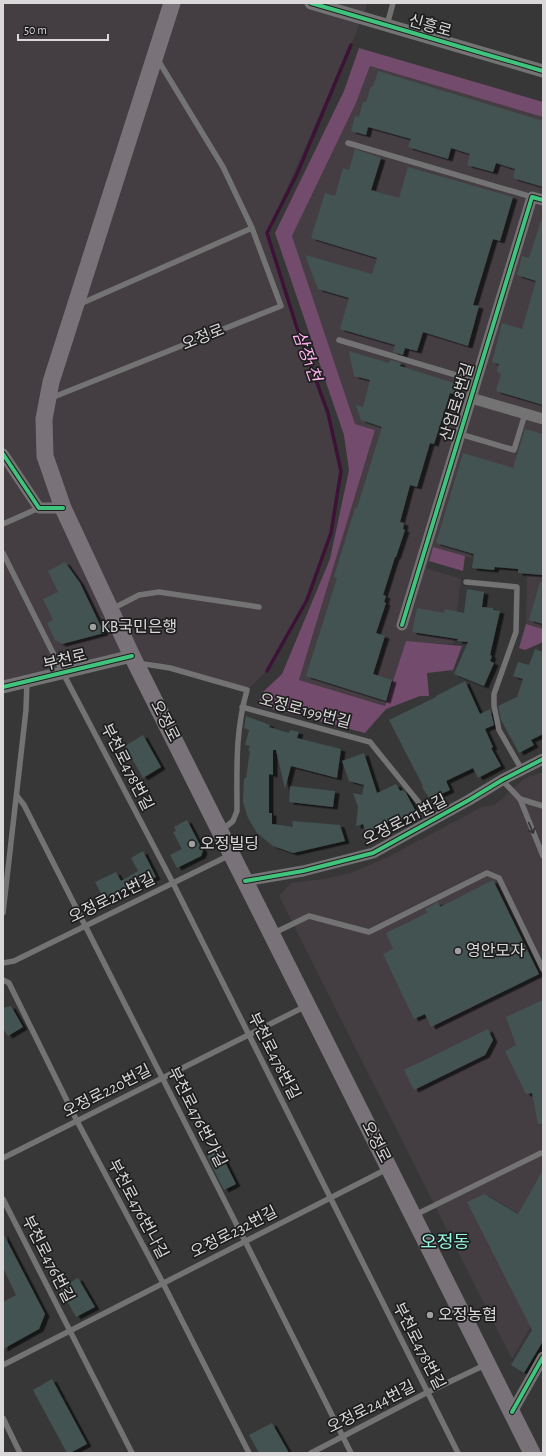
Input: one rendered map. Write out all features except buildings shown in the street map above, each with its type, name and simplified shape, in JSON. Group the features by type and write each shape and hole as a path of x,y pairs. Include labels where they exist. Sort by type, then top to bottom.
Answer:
{"main road":[{"name":"오정로","path":"166,7 155,56 51,382 44,419 44,456 62,508 110,610 532,1453"}],"street":[{"name":"신흥로","path":"311,3 543,71"},
{"name":"산업로8번길","path":"402,625 476,381 538,199"},
{"path":"471,398 543,419"},
{"path":"3,454 39,508 62,508"},
{"name":"부천로","path":"3,687 134,659"},
{"name":"오정로211번길","path":"245,881 303,871 373,853 502,780 543,759"},
{"path":"512,1412 543,1357"}],"lane":[{"path":"387,26 393,3"},
{"name":"오정로","path":"47,400 281,306 252,228 223,167 155,56"},
{"name":"산업로8번길","path":"348,143 538,199"},
{"path":"75,306 252,228"},
{"name":"산업로8번길","path":"339,340 476,381"},
{"path":"460,434 514,450 525,414"},
{"path":"3,524 39,508"},
{"name":"부천로478번길","path":"3,553 331,1197 458,1453"},
{"path":"466,582 517,587 516,632 494,694 494,706 499,730 522,770"},
{"path":"110,610 139,595 159,592 259,607"},
{"name":"오정로199번길","path":"134,659 247,690 242,707 370,742 433,820"},
{"path":"3,913 26,710 27,681"},
{"path":"221,832 233,821 237,811 237,741 242,707"},
{"path":"502,780 520,799 543,856"},
{"name":"부천로476번가길","path":"17,796 24,806 86,926 350,1453"},
{"path":"520,799 543,806"},
{"name":"오정로212번길","path":"3,963 14,961 232,854"},
{"path":"272,934 309,916 369,932 488,873 499,878 543,969"},
{"name":"부천로476번나길","path":"3,980 8,983 77,1121 163,1283 249,1453"},
{"name":"오정로220번길","path":"3,1158 308,1005"},
{"path":"413,1216 541,1153"},
{"name":"오정로232번길","path":"3,1365 389,1168"},
{"name":"부천로476번길","path":"3,1199 70,1330"},
{"path":"70,1330 132,1453"},
{"name":"오정로244번길","path":"311,1453 428,1392 488,1364"},
{"path":"3,1418 20,1453"}],"shaded area":[{"path":"3,3 368,3 351,45 267,233 328,413 341,471 331,533 307,600 267,671 247,690 132,656 3,687"},
{"path":"359,48 543,102 543,117 370,66 356,103 292,236 355,424 375,430 299,680 385,706 406,641 462,646 453,670 427,673 429,696 420,696 386,709 365,733 257,705 264,691 282,674 330,559 349,470 344,435 275,233 344,91"},
{"path":"370,66 543,117 543,629 526,624 527,581 525,532 475,525 471,558 433,547 426,568 461,579 453,644 406,642 385,706 299,680 375,430 355,424 292,236 356,103"},
{"path":"433,547 465,556 463,571 429,561"},
{"path":"526,624 543,629 543,642 525,650 519,648"},
{"path":"543,772 543,1305 512,1359 279,896 291,883 324,879 351,873 388,857 482,807 495,805 525,778"}],"waterway":[{"name":"삼정1천","path":"267,671 307,600 331,533 341,471 328,413 297,328 267,233 297,174 351,45"}],"cycle path":[{"path":"311,3 543,71"},
{"path":"402,625 532,197 543,200"},
{"path":"3,454 39,508 63,508"},
{"path":"3,687 132,656"},
{"path":"245,881 303,871 373,853 502,780 543,759"},
{"path":"512,1412 543,1357"}],"place":[{"name":"KB국민은행","path":"93,627"},
{"name":"오정빌딩","path":"192,844"},
{"name":"영안모자","path":"458,951"},
{"name":"오정농협","path":"430,1315"}],"district":[{"name":"오정동","path":"445,1243"}]}
